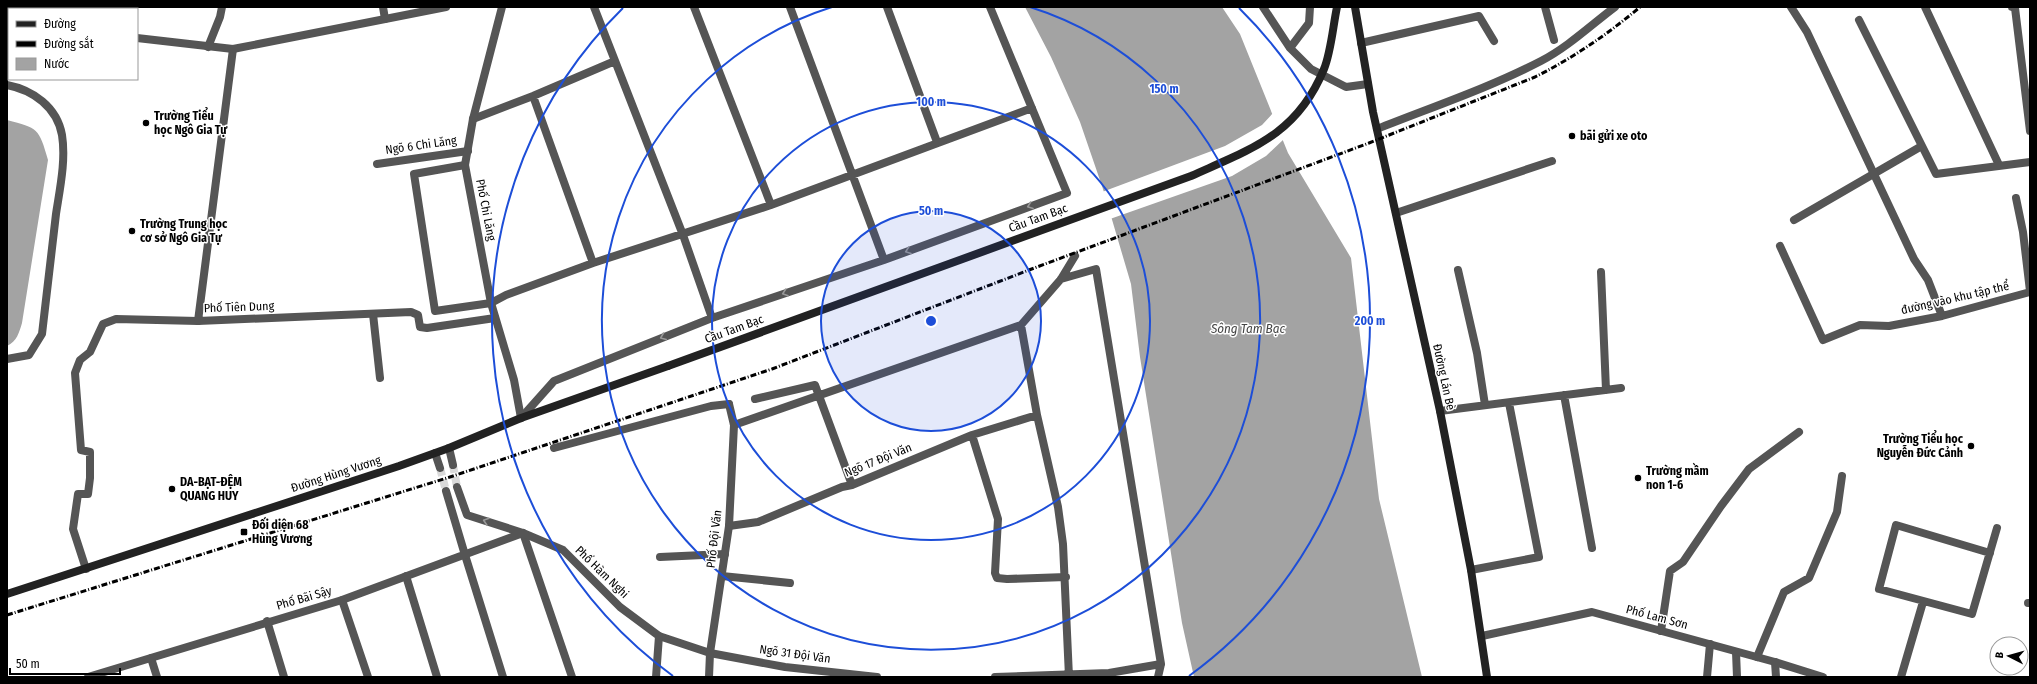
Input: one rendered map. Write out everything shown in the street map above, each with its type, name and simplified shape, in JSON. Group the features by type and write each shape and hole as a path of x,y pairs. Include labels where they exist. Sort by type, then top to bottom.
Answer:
{"main road":[{"name":"Cầu Tam Bạc","path":"668,366 1191,176 1258,146 1286,126 1312,95 1325,68 1337,7"},
{"name":"Đường Lán Bè","path":"1356,7 1368,84 1377,129 1440,411 1471,570 1487,677"},
{"name":"Đường Hùng Vương","path":"7,594 435,453 521,418 668,366"}],"street":[{"path":"208,47 220,17 222,7"},
{"path":"383,7 385,19"},
{"path":"138,38 232,49 446,7"},
{"name":"Phố Chi Lăng","path":"502,7 473,119 465,165 495,318 514,380 521,418"},
{"path":"594,7 683,235 712,318"},
{"path":"694,7 771,205"},
{"path":"790,7 854,175 884,260"},
{"path":"887,7 937,142"},
{"path":"521,418 554,381 712,318 884,260 1067,192 990,7"},
{"path":"1263,7 1290,48 1312,69 1346,87 1368,84"},
{"path":"1290,48 1309,23 1310,7"},
{"path":"1545,7 1554,40"},
{"path":"1377,129 1496,81 1542,60 1569,42 1615,7"},
{"path":"1791,7 1807,32 1914,259 1928,280 1942,316"},
{"path":"1925,7 1999,165"},
{"path":"2012,7 2015,8 2030,132"},
{"path":"1361,43 1479,16 1494,41"},
{"path":"1859,20 1920,147 1936,174 2030,162"},
{"name":"Phố Tiên Dung","path":"232,49 198,321 411,312 418,315 420,327 427,328 495,318"},
{"path":"473,119 533,96 615,61"},
{"path":"7,85 19,88 44,101 53,113 62,134 62,164 42,334 29,355 7,359"},
{"path":"533,96 593,263"},
{"path":"465,165 414,174 435,311 492,302 506,295 593,263 683,235 771,205 854,175 937,142 1032,108"},
{"path":"1794,220 1874,172 1920,147"},
{"name":"Ngõ 6 Chi Lăng","path":"377,164 468,151"},
{"path":"1396,213 1552,161"},
{"path":"2016,198 2023,232 2030,291"},
{"name":"đường vào khu tập thể","path":"1780,246 1823,340 1860,326 1889,326 1942,316 2030,291"},
{"path":"734,425 1021,325 1062,279 1075,256"},
{"path":"1062,279 1096,269 1161,664 1158,677"},
{"path":"1458,270 1477,353 1485,405"},
{"path":"1601,272 1606,390"},
{"path":"373,314 380,378"},
{"path":"86,568 73,529 78,494 88,494 90,478 90,452 80,450 75,373 80,360 90,352 103,324 116,319 198,321"},
{"path":"1021,325 1037,415 1058,507 1066,577 1069,675"},
{"path":"755,399 815,384 852,485"},
{"path":"1440,411 1621,388"},
{"path":"1564,395 1592,548"},
{"path":"1471,570 1539,556 1509,403"},
{"name":"Phố Đội Văn","path":"554,448 710,406 729,404 734,425 729,526 710,653 709,677"},
{"name":"Ngõ 17 Đội Văn","path":"729,526 758,522 842,487 852,485 972,434 1037,415"},
{"path":"1661,631 1670,571 1683,562 1721,506 1749,469 1799,432"},
{"path":"972,434 998,519 995,573 997,578 1066,577"},
{"path":"449,448 453,465"},
{"path":"435,453 440,468"},
{"path":"1757,657 1784,592 1809,578 1837,512 1842,476"},
{"name":"Phố Hàm Nghi","path":"458,487 467,515 523,533 563,550 620,607 659,636 710,653"},
{"path":"446,490 503,677"},
{"path":"1990,553 1896,525 1879,589 1972,614 1990,553 1997,528"},
{"path":"523,533 572,677"},
{"name":"Phố Bãi Sậy","path":"91,677 267,621 342,600 523,533"},
{"path":"660,557 725,554"},
{"path":"406,576 437,677"},
{"path":"722,576 790,583"},
{"path":"342,600 368,677"},
{"path":"1901,677 1923,602"},
{"name":"Phố Lam Sơn","path":"1482,636 1592,612 1775,662 1823,677"},
{"path":"267,621 284,677"},
{"path":"656,677 659,636"},
{"path":"1706,677 1710,644"},
{"path":"1736,652 1737,677"},
{"name":"Ngõ 31 Đội Văn","path":"710,653 785,666 877,677"},
{"path":"151,658 157,677"},
{"path":"1775,662 1776,677"},
{"path":"995,677 1109,673 1161,664"}],"water":[{"name":"Sông Tam Bạc","path":"1025,7 1222,7 1240,34 1288,153 1351,258 1379,499 1422,677 1194,677 1182,623 1140,357 1131,284 1103,189 1080,122 1051,57"},
{"path":"7,120 25,125 36,131 42,141 48,160 22,323 19,333 7,346"}],"pier":[{"path":"1274,112 1284,139 1266,156 1232,176 1110,219 1102,192 1225,146 1262,125"}],"tunnel":[{"path":"453,465 457,487"},
{"path":"440,468 446,491"}],"railway":[{"path":"7,615 450,477 772,369 1029,270 1369,143 1535,77 1590,45 1640,7"}],"place":[{"name":"Trường Tiểu học Ngô Gia Tự","path":"146,123"},
{"name":"bãi gửi xe oto","path":"1572,136"},
{"name":"Trường Trung học cơ sở Ngô Gia Tự","path":"132,231"},
{"name":"Trường Tiểu học Nguyễn Đức Cảnh","path":"1971,446"},
{"name":"Trường mầm non 1-6","path":"1638,478"},
{"name":"DA-BẠT-ĐỆM QUANG HUY","path":"172,489"},
{"name":"Đối diện 68 Hùng Vương","path":"244,532"}]}
